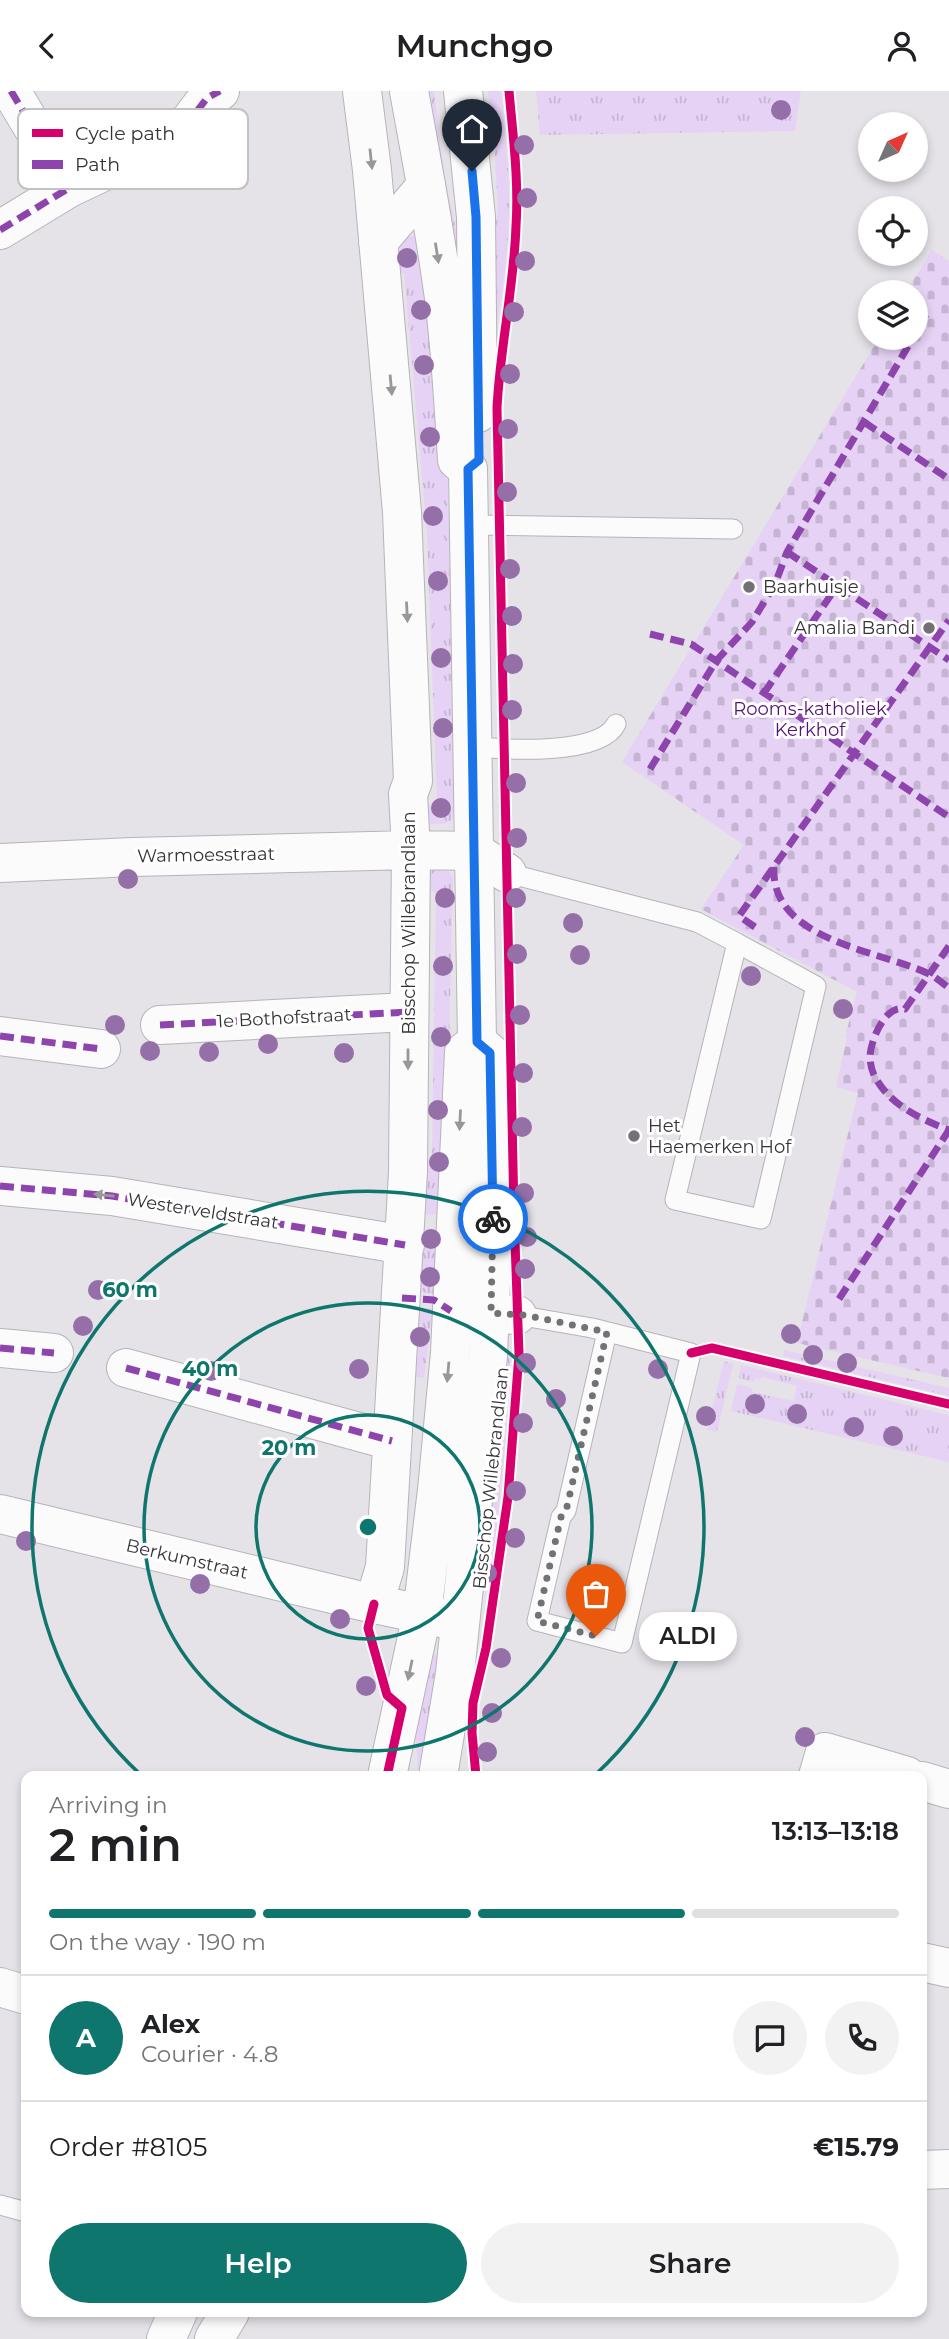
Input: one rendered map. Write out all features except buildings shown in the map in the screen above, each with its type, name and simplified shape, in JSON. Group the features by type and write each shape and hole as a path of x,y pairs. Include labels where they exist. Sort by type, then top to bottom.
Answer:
{"street":[{"path":"11,91 22,109"},
{"path":"199,109 207,98 220,91"},
{"name":"Bisschop Willebrandlaan","path":"362,91 402,512 413,747 413,781 408,794 411,850 405,1245 385,1567 374,1604"},
{"name":"Bisschop Willebrandlaan","path":"409,91 445,308 457,460 468,469 477,1042 490,1053 493,1222 504,1314 470,1543 455,1673 439,1771"},
{"name":"Bisschop Willebrandlaan","path":"463,91 476,217 479,460 468,469"},
{"path":"378,242 426,185"},
{"path":"0,230 67,189"},
{"name":"Warmoesstraat","path":"0,863 411,850 474,851"},
{"path":"474,851 506,873"},
{"name":"1e Bothofstraat","path":"160,1025 408,1012"},
{"path":"0,1036 101,1049"},
{"name":"Bisschop Willebrandlaan","path":"388,1771 422,1614 437,1490 452,1311 464,1052 477,1042"},
{"name":"Westerveldstraat","path":"0,1186 112,1196 405,1245"},
{"path":"452,1311 504,1314"},
{"path":"0,1348 54,1353"},
{"path":"126,1368 392,1441"},
{"name":"Berkumstraat","path":"0,1514 374,1604 460,1622"},
{"path":"819,1771 825,1752 889,1771"},
{"path":"927,1782 949,1789"},
{"path":"927,1963 949,1968"},
{"path":"0,1987 21,1993"},
{"path":"927,2170 949,2169"},
{"path":"166,2339 176,2317"},
{"path":"214,2339 227,2317"}],"lane":[{"path":"470,525 733,529"},
{"path":"473,746 504,750 591,743 607,736 616,724"},
{"path":"506,873 697,922 737,943 816,986 761,1219 675,1200 737,943"},
{"path":"504,1314 607,1332 691,1353 622,1643 537,1621 561,1517 566,1511 607,1332"},
{"path":"0,2205 21,2211"}],"green space":[{"path":"422,91 434,91 445,179 461,252 464,302"},
{"path":"488,91 501,91 509,181 508,241 496,330 486,296 498,209"},
{"path":"536,91 801,91 795,131 540,135"},
{"path":"407,235 415,237 421,244 445,421 454,808 452,820 444,824 431,824 424,812 437,798 427,534 404,273 390,274 391,256"},
{"name":"Rooms-katholiek Kerkhof","path":"932,250 949,261 949,1378 797,1343 858,1093 836,1087 857,992 701,909 744,845 622,762 872,350 928,350 928,280 913,280 922,266 928,266 928,256"},
{"path":"435,869 447,871 453,880 445,1214 419,1215 420,1167 432,1156 436,894 425,883 427,874"},
{"path":"419,1230 445,1231 435,1294 422,1292 417,1287"},
{"path":"424,1308 433,1308 424,1378 412,1376 417,1313"},
{"path":"784,1350 949,1388 949,1396 783,1356"},
{"path":"507,1354 510,1358 506,1435 494,1551 480,1549"},
{"path":"724,1361 733,1364 717,1432 707,1430"},
{"path":"741,1365 949,1415 949,1462 731,1411 737,1384 752,1388 752,1392 794,1401 797,1386 762,1377 760,1380 755,1378 754,1382 739,1378"},
{"path":"430,1649 437,1657 429,1771 418,1771 415,1715"}],"marked path":[{"path":"11,91 22,109"},
{"path":"199,109 207,98 220,91"},
{"path":"0,230 67,189"},
{"path":"650,769 716,661 752,622 775,584 787,552 906,350"},
{"path":"864,422 949,479"},
{"path":"787,552 949,660"},
{"path":"764,693 837,586"},
{"path":"755,927 739,916 949,620"},
{"path":"650,634 691,644 949,817"},
{"path":"774,867 777,892 789,911 807,927 856,949 927,973 949,988"},
{"path":"949,946 905,1009 898,1009 885,1017 876,1033 870,1056 875,1076 892,1099 919,1117 949,1130"},
{"path":"160,1025 408,1012"},
{"path":"0,1036 101,1049"},
{"path":"839,1299 949,1130"},
{"path":"0,1186 112,1196 405,1245"},
{"path":"402,1298 434,1300 451,1311"},
{"path":"0,1348 54,1353"},
{"path":"126,1368 392,1441"}],"cycle path":[{"path":"476,1771 472,1733 473,1703 486,1648 508,1497 519,1354 497,408 513,272 517,209 509,91"},
{"path":"691,1353 712,1348 949,1404"},
{"path":"374,1604 368,1628 387,1695 402,1708 388,1771"}],"way so far":[{"path":"493,1219 491,1313 524,1315 607,1332 566,1511 561,1517 537,1621 596,1636"}],"place":[{"name":"Baarhuisje","path":"749,587"},
{"name":"Amalia Bandi","path":"929,628"},
{"name":"Het Haemerken Hof","path":"634,1136"},
{"name":"ALDI","path":"596,1636"}],"route":[{"path":"472,171 476,217 479,460 468,469 474,918 477,1042 490,1053 493,1219"}]}
